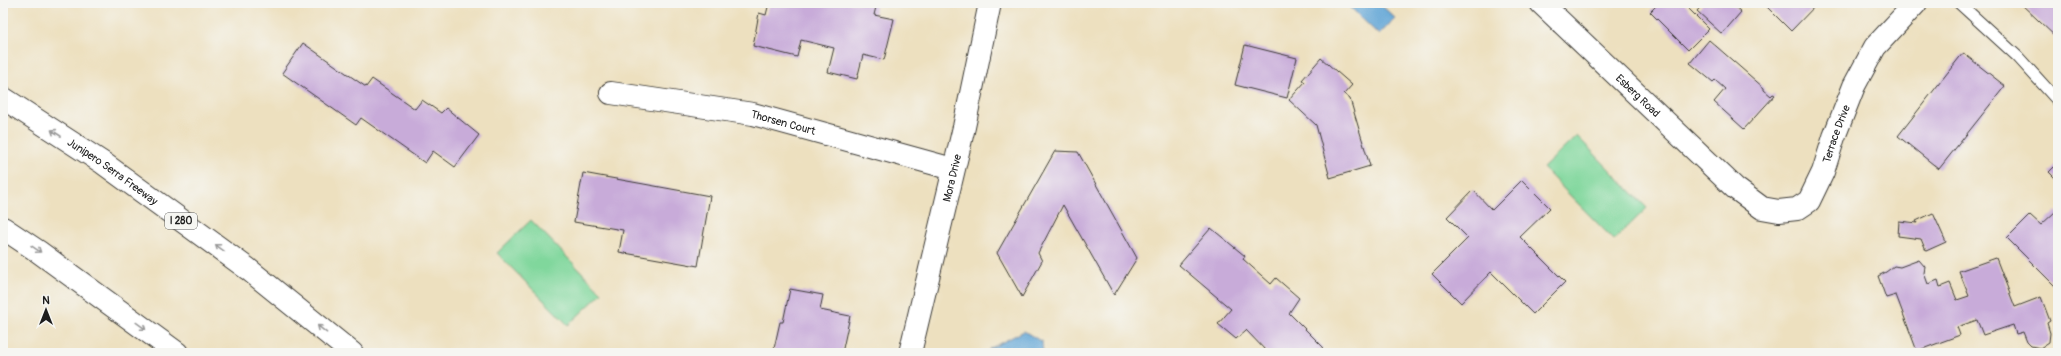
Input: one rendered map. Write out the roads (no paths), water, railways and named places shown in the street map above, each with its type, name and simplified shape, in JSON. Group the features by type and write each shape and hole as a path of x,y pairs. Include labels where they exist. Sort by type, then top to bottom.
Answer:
{"main road":[{"name":"Mora Drive","path":"910,353 964,128 990,3"},
{"name":"Esberg Road","path":"1541,3 1735,188"},
{"name":"Terrace Drive","path":"1735,188 1762,208 1779,211 1797,209 1809,201 1824,172 1834,137 1854,86 1875,47 1916,3"},
{"name":"Thorsen Court","path":"611,93 753,114 953,169"},
{"name":"Junipero Serra Freeway","path":"3,98 103,164 248,269 352,353"},
{"path":"3,228 39,252 177,353"}],"lane":[{"path":"1959,3 2018,57 2058,101"}],"water":[{"path":"1346,3 1379,3 1395,18 1379,35"},
{"path":"1024,331 1042,342 1043,353 990,353 989,349"}]}
